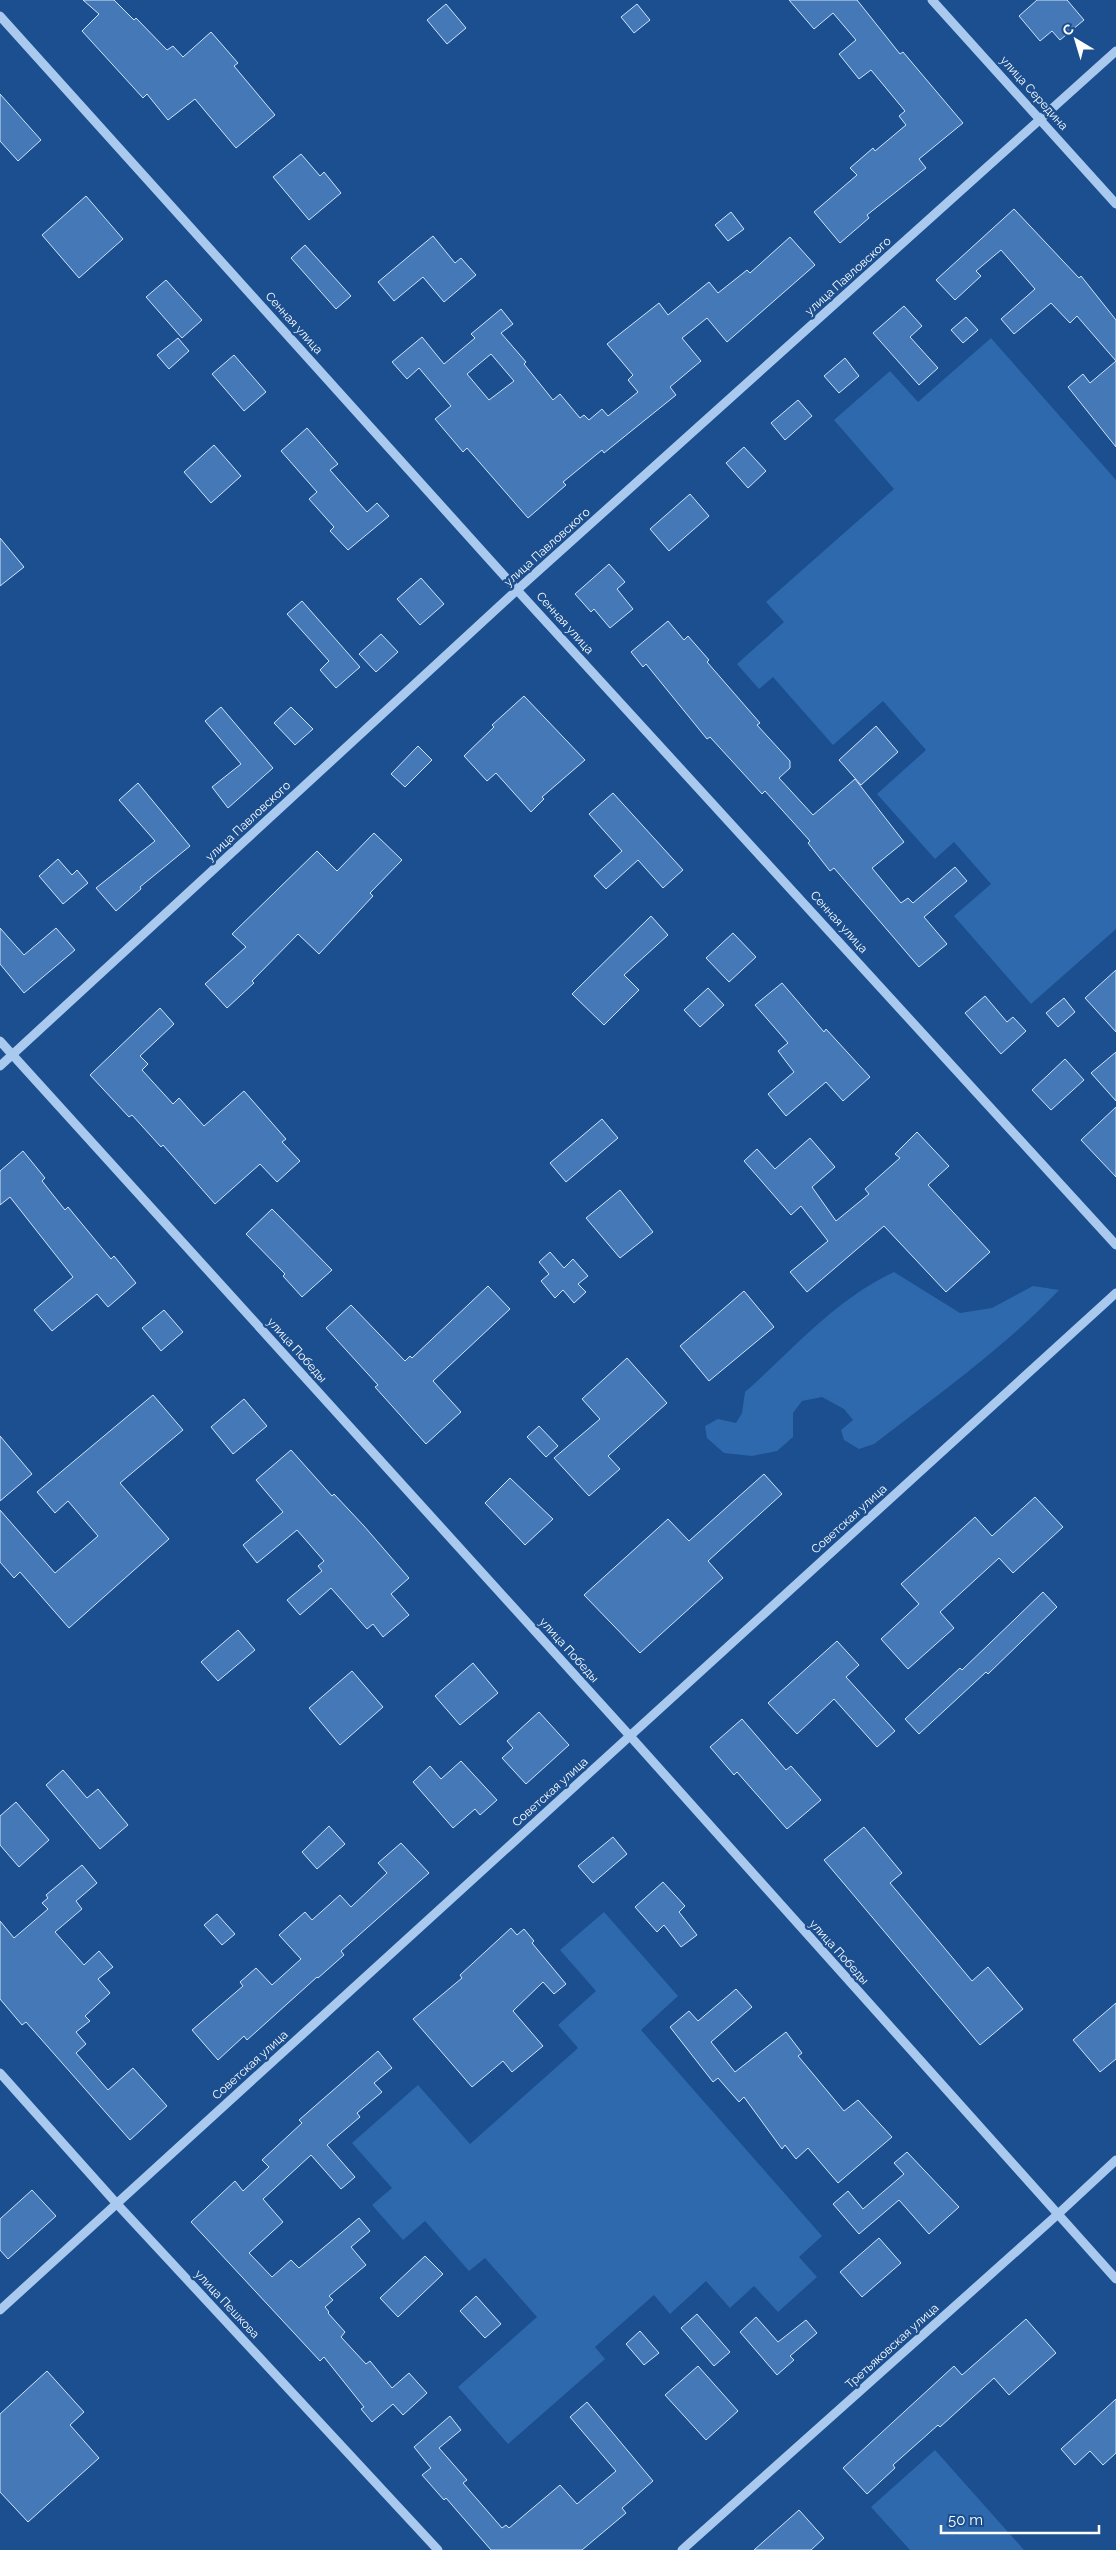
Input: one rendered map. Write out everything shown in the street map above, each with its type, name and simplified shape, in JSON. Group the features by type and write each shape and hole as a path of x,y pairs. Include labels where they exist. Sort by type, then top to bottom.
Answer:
{"street":[{"name":"улица Середина","path":"932,0 1116,204"},
{"name":"Сенная улица","path":"0,16 518,590 1116,1244"},
{"name":"улица Павловского","path":"0,1066 518,590 1042,120 1116,51"},
{"name":"улица Победы","path":"0,1041 630,1736 1116,2279"},
{"name":"Советская улица","path":"0,2310 1116,1293"},
{"name":"улица Пешкова","path":"0,2073 117,2204 438,2550"},
{"name":"Третьяковская улица","path":"682,2550 1116,2160"}],"shaded area":[{"path":"991,338 1116,480 1116,929 1031,1004 954,916 991,884 954,842 935,859 877,794 926,750 883,701 833,745 773,677 759,689 737,664 784,622 766,602 894,489 834,420 890,371 918,402"},
{"path":"894,1272 960,1313 992,1308 1033,1286 1059,1290 1016,1332 874,1444 859,1449 844,1440 841,1430 853,1420 844,1409 822,1397 802,1401 793,1413 793,1437 777,1451 752,1456 724,1453 707,1438 705,1426 718,1419 736,1423 742,1413 745,1392 815,1326 852,1297"},
{"path":"604,1912 678,1996 641,2030 822,2236 799,2257 817,2277 778,2312 754,2286 730,2308 706,2281 670,2314 654,2295 595,2347 605,2359 508,2444 458,2387 537,2317 485,2258 469,2271 425,2221 403,2240 372,2205 392,2188 352,2143 418,2085 470,2144 578,2048 558,2025 596,1991 560,1950"},
{"path":"935,2450 1024,2550 910,2550 871,2507"}],"building":[{"path":"83,0 114,0 134,20 136,18 167,50 173,46 183,57 211,32 238,63 234,66 275,115 236,148 195,99 168,120 147,94 143,98 82,31 99,14"},
{"path":"789,0 857,0 900,54 903,52 963,123 919,159 926,168 867,215 869,218 840,243 814,212 857,175 850,168 873,148 875,151 906,125 899,116 905,111 871,70 859,79 839,54 856,40 833,13 814,29"},
{"path":"1037,0 1067,0 1084,20 1060,40 1052,31 1040,41 1019,16"},
{"path":"446,4 466,28 447,44 427,20"},
{"path":"637,4 650,20 634,33 621,17"},
{"path":"0,94 41,140 18,161 0,141"},
{"path":"301,154 320,176 324,172 341,193 309,220 273,177"},
{"path":"86,196 123,239 79,278 42,235"},
{"path":"1014,209 1079,278 1081,276 1116,320 1116,361 1077,316 1070,323 1051,303 1014,334 1001,319 1035,289 1001,250 976,271 981,276 955,300 936,280"},
{"path":"731,212 744,229 728,241 715,225"},
{"path":"433,236 455,263 461,258 476,275 444,302 423,277 394,301 378,282"},
{"path":"790,237 815,265 727,342 707,318 682,338 701,361 670,387 676,395 604,453 602,450 563,482 566,485 528,518 467,448 463,452 435,419 451,406 419,368 407,379 392,362 422,337 444,364 475,338 471,334 501,309 513,324 501,333 526,362 524,364 553,400 560,394 580,418 584,415 589,420 602,409 608,416 638,392 628,380 633,375 607,344 659,303 668,315 709,282 718,293 747,270 750,273","holes":["491,354 514,381 489,400 467,374"]},
{"path":"305,245 351,296 336,309 291,258"},
{"path":"166,280 202,320 182,338 146,297"},
{"path":"904,306 922,326 910,337 938,368 919,385 873,333"},
{"path":"966,317 978,330 963,343 951,330"},
{"path":"178,338 189,351 169,369 157,355"},
{"path":"234,355 266,392 244,411 212,374"},
{"path":"845,358 859,376 839,393 824,376"},
{"path":"1116,361 1116,447 1068,387 1083,374 1090,383"},
{"path":"798,400 812,416 785,440 771,423"},
{"path":"307,428 338,464 330,470 367,512 377,503 389,516 348,550 330,531 334,527 309,499 317,492 281,451"},
{"path":"214,445 241,476 211,503 184,472"},
{"path":"744,447 766,471 748,488 726,463"},
{"path":"690,494 709,516 669,551 650,529"},
{"path":"0,538 24,567 0,586"},
{"path":"609,564 625,582 617,589 633,609 610,628 594,609 591,612 575,594"},
{"path":"421,578 444,604 420,625 397,599"},
{"path":"302,601 360,667 336,688 320,670 329,661 287,614"},
{"path":"668,621 684,640 688,636 709,660 707,662 760,723 757,725 790,761 790,768 779,778 813,815 855,779 904,842 872,868 901,903 908,898 913,903 955,867 967,881 924,917 947,944 919,967 834,868 830,871 808,843 810,841 765,791 762,794 710,737 707,739 646,664 643,667 631,652"},
{"path":"381,634 398,652 376,672 359,654"},
{"path":"524,696 585,760 542,797 544,799 531,812 496,773 487,781 464,756 494,727 492,725"},
{"path":"221,707 273,768 228,808 212,787 241,764 205,721"},
{"path":"291,707 313,729 295,745 274,723"},
{"path":"876,726 898,752 861,785 839,760"},
{"path":"418,746 432,760 405,787 391,774"},
{"path":"138,783 190,846 140,887 141,889 116,911 96,888 155,841 119,800"},
{"path":"613,793 683,870 663,888 638,860 606,889 594,876 622,851 589,814"},
{"path":"374,833 402,860 370,893 373,896 319,954 298,934 252,981 254,983 227,1008 205,984 246,947 232,934 317,851 337,871"},
{"path":"58,859 72,875 77,870 88,883 63,904 39,876"},
{"path":"651,916 668,935 624,975 639,990 604,1025 572,994"},
{"path":"0,928 24,955 56,928 75,950 24,993 0,964"},
{"path":"733,933 756,957 729,982 706,958"},
{"path":"1116,970 1116,1032 1085,998"},
{"path":"782,983 824,1032 826,1029 870,1077 843,1101 826,1082 786,1116 768,1094 794,1072 778,1051 788,1043 755,1005"},
{"path":"708,988 724,1005 700,1027 684,1010"},
{"path":"985,996 1007,1022 1013,1017 1026,1031 1001,1054 965,1013"},
{"path":"1064,998 1075,1012 1058,1027 1046,1013"},
{"path":"160,1008 174,1024 140,1056 148,1064 142,1070 173,1104 179,1098 204,1126 244,1091 286,1139 282,1142 300,1161 277,1182 260,1164 215,1204 163,1145 161,1147 132,1115 129,1117 90,1075"},
{"path":"1116,1052 1116,1101 1091,1073"},
{"path":"1065,1059 1084,1080 1051,1110 1032,1090"},
{"path":"1116,1107 1116,1177 1081,1140"},
{"path":"602,1119 618,1138 566,1182 550,1163"},
{"path":"917,1132 949,1166 928,1185 990,1252 946,1292 884,1226 807,1292 790,1272 828,1241 801,1206 791,1215 744,1161 757,1149 775,1169 810,1138 835,1167 812,1187 836,1221 869,1194 865,1189 900,1158 895,1154"},
{"path":"23,1151 45,1178 42,1181 65,1210 68,1207 111,1259 114,1256 136,1283 108,1307 97,1294 52,1331 34,1310 73,1277 10,1197 0,1205 0,1171"},
{"path":"620,1190 653,1232 620,1258 586,1218"},
{"path":"272,1209 332,1270 302,1297 283,1276 285,1274 246,1234"},
{"path":"550,1252 564,1268 573,1259 588,1276 578,1284 586,1292 574,1303 563,1290 555,1298 541,1281 549,1274 539,1262"},
{"path":"488,1286 510,1309 433,1381 461,1412 426,1444 375,1387 378,1385 326,1328 351,1305 405,1361 410,1356 412,1358"},
{"path":"744,1291 774,1327 709,1381 680,1346"},
{"path":"164,1310 183,1332 161,1351 142,1328"},
{"path":"627,1358 667,1403 608,1456 620,1469 589,1496 554,1458 600,1419 582,1399"},
{"path":"153,1395 183,1430 120,1483 169,1539 69,1628 20,1572 14,1578 0,1562 0,1510 55,1573 98,1536 68,1501 55,1513 37,1492"},
{"path":"244,1399 267,1426 233,1454 211,1427"},
{"path":"539,1426 558,1446 546,1457 527,1437"},
{"path":"0,1436 32,1474 0,1501"},
{"path":"291,1450 332,1496 334,1494 364,1526 409,1578 391,1594 409,1615 383,1637 373,1624 367,1629 331,1588 300,1615 287,1600 322,1571 318,1566 324,1561 297,1530 257,1563 243,1545 283,1512 256,1480"},
{"path":"764,1474 782,1494 708,1561 723,1578 640,1653 584,1595 668,1519 689,1541"},
{"path":"510,1478 553,1519 525,1545 485,1503"},
{"path":"1035,1497 1063,1527 1013,1573 999,1558 940,1612 954,1628 908,1669 881,1639 919,1604 901,1584 975,1517 992,1536"},
{"path":"1043,1592 1057,1607 988,1674 986,1672 919,1734 905,1719 960,1668 962,1670"},
{"path":"238,1630 255,1650 218,1681 201,1662"},
{"path":"837,1641 859,1665 846,1677 895,1731 877,1747 834,1699 797,1734 768,1703"},
{"path":"473,1663 498,1693 460,1725 435,1696"},
{"path":"352,1671 383,1707 340,1745 309,1708"},
{"path":"539,1712 569,1745 526,1784 502,1758 513,1748 507,1741"},
{"path":"742,1719 786,1770 791,1766 821,1800 787,1829 737,1772 734,1775 710,1747"},
{"path":"461,1761 497,1800 480,1815 475,1809 453,1828 413,1782 430,1766 441,1779"},
{"path":"63,1770 87,1798 98,1789 128,1825 100,1849 46,1785"},
{"path":"16,1802 49,1840 19,1867 0,1845 0,1816"},
{"path":"329,1826 345,1844 317,1869 302,1852"},
{"path":"864,1827 902,1873 890,1883 972,1981 988,1967 1023,2009 980,2045 824,1860"},
{"path":"613,1837 627,1854 593,1883 578,1866"},
{"path":"401,1843 429,1873 341,1951 344,1955 247,2040 244,2036 218,2060 192,2030 243,1986 240,1982 256,1968 272,1985 301,1959 279,1935 305,1912 312,1920 340,1895 351,1907 387,1873 378,1863"},
{"path":"82,1865 97,1883 76,1901 82,1909 55,1932 84,1965 99,1951 113,1967 98,1979 110,1993 85,2016 90,2021 76,2032 86,2044 76,2053 108,2090 133,2068 167,2106 130,2140 26,2022 22,2025 0,1999 0,1921 14,1938 48,1909 42,1903 48,1898 46,1895"},
{"path":"663,1882 685,1906 679,1912 697,1935 681,1947 664,1925 657,1932 635,1907"},
{"path":"217,1914 235,1934 222,1945 204,1925"},
{"path":"511,1928 517,1935 524,1929 534,1941 532,1943 566,1984 554,1994 543,1982 513,2011 543,2046 512,2072 503,2061 472,2087 413,2019 462,1978 460,1975"},
{"path":"736,1989 752,2007 711,2042 735,2072 786,2032 802,2053 798,2056 844,2111 858,2100 892,2137 838,2183 808,2148 796,2159 785,2145 782,2149 744,2097 739,2102 718,2078 713,2082 670,2027 689,2011 698,2021"},
{"path":"1116,2003 1116,2059 1100,2072 1073,2040"},
{"path":"378,2051 392,2068 374,2083 382,2092 357,2113 360,2117 327,2145 355,2177 341,2189 311,2155 263,2199 283,2222 249,2253 272,2277 291,2260 299,2268 359,2218 370,2231 351,2247 366,2265 329,2296 333,2300 325,2307 345,2332 341,2337 366,2364 370,2361 392,2388 409,2373 427,2393 403,2415 393,2404 372,2422 361,2409 364,2407 324,2357 320,2361 191,2222 235,2181 243,2191 269,2167 262,2160 302,2123 299,2120"},
{"path":"907,2152 959,2207 929,2234 899,2200 859,2234 833,2204 848,2191 863,2209 904,2174 894,2163"},
{"path":"32,2190 56,2216 8,2259 0,2250 0,2219"},
{"path":"879,2238 901,2263 862,2297 840,2272"},
{"path":"425,2256 443,2274 398,2317 380,2298"},
{"path":"476,2296 501,2324 485,2338 460,2311"},
{"path":"697,2314 730,2352 714,2366 681,2328"},
{"path":"756,2317 778,2342 806,2320 817,2333 790,2356 794,2360 777,2375 740,2332"},
{"path":"1026,2319 1056,2353 1009,2395 994,2378 940,2427 938,2425 893,2465 895,2468 867,2494 843,2468 954,2366 962,2375"},
{"path":"640,2331 659,2353 644,2365 626,2344"},
{"path":"698,2366 738,2411 706,2440 665,2395"},
{"path":"47,2371 84,2412 70,2425 99,2458 28,2522 0,2492 0,2414"},
{"path":"1116,2399 1116,2453 1103,2465 1090,2451 1075,2465 1061,2449"},
{"path":"587,2402 653,2481 622,2508 626,2513 582,2550 491,2550 446,2498 444,2500 422,2475 431,2468 414,2447 450,2416 461,2430 439,2448 467,2480 463,2483 502,2528 506,2525 509,2528 560,2485 577,2504 616,2471 570,2417"},
{"path":"799,2510 824,2538 811,2550 754,2550"}]}
